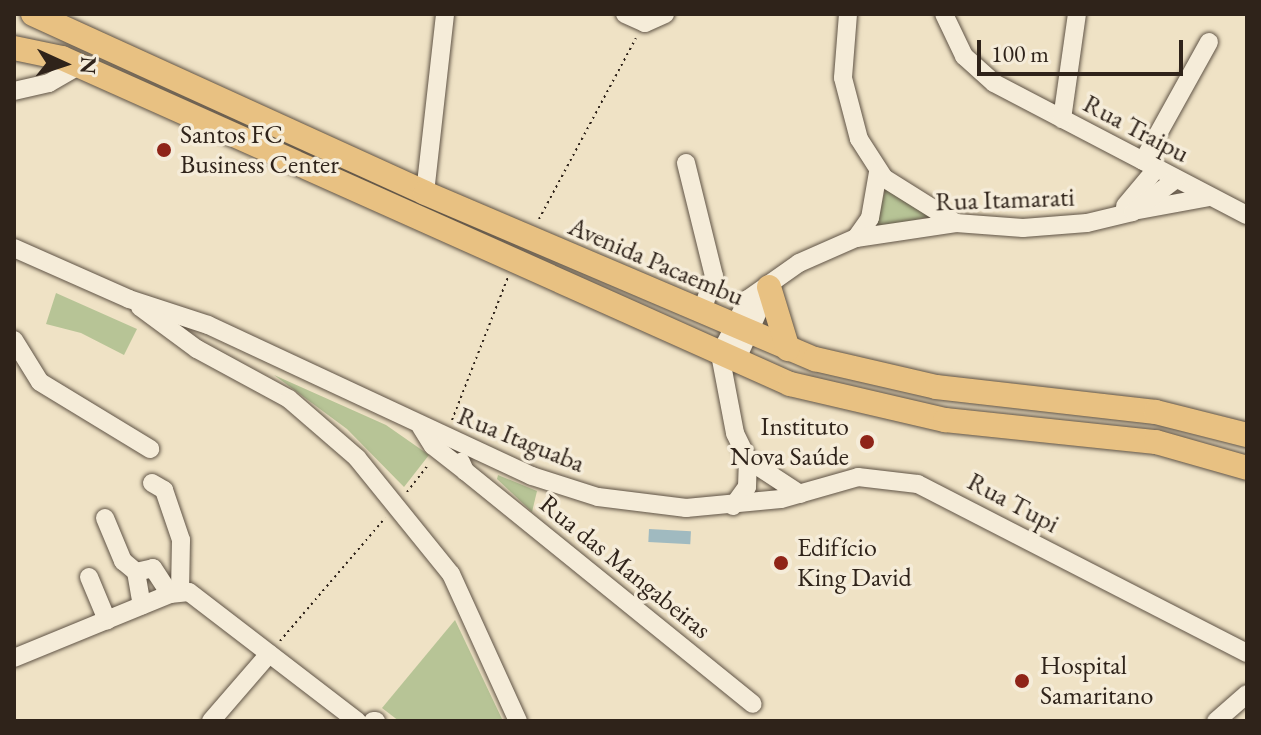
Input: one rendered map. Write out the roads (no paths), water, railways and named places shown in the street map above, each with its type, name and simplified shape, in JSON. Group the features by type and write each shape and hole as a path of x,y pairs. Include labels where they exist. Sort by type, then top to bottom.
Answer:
{"main road":[{"name":"Avenida Pacaembu","path":"33,14 76,23 425,193 788,349 936,387 1118,405 1247,435"},
{"name":"Avenida Pacaembu","path":"14,48 42,51 78,66 790,384 898,410 997,427 1156,442 1247,468"},
{"path":"769,287 788,349"}],"street":[{"path":"425,193 445,14"},
{"path":"625,14 646,19 665,14"},
{"path":"848,14 844,91 859,139 878,172 956,223"},
{"name":"Rua Traipu","path":"944,14 964,56 981,73 1062,119 1247,215"},
{"path":"1062,119 1077,14"},
{"name":"Rua Itamarati","path":"1112,216 1138,195 1209,42"},
{"path":"14,91 49,83 78,66"},
{"path":"686,163 714,276 701,313"},
{"path":"856,238 870,218 878,172"},
{"name":"Rua Itamarati","path":"1133,212 1176,179"},
{"name":"Rua Itamarati","path":"728,357 748,299 799,263 856,238 956,223 1023,228 1112,216 1210,197"},
{"path":"14,248 129,299 197,349 289,399 357,458 451,574 518,721"},
{"name":"Rua Itaguaba","path":"129,299 243,341 421,427 598,497 686,508 733,506 800,494"},
{"path":"14,340 40,382 150,449"},
{"path":"728,357 735,433 748,460 747,487 733,506"},
{"name":"Rua das Mangabeiras","path":"421,427 433,446 753,704"},
{"path":"465,471 461,457 471,448"},
{"path":"748,460 800,494"},
{"name":"Rua Tupi","path":"800,494 875,476 918,484 1247,653"},
{"path":"152,483 164,490 181,540 175,593"},
{"path":"105,518 123,561 147,563 175,593"},
{"path":"142,605 147,563"},
{"path":"89,577 107,620"},
{"path":"14,658 175,593 198,598 357,721"},
{"path":"211,721 269,654"},
{"path":"1216,721 1247,694"}],"water":[{"path":"649,529 691,531 690,544 648,542"}],"place":[{"name":"Santos FC Business Center","path":"164,150"},
{"name":"Instituto Nova Saúde","path":"867,442"},
{"name":"Edifício King David","path":"781,563"},
{"name":"Hospital Samaritano","path":"1022,681"}]}
